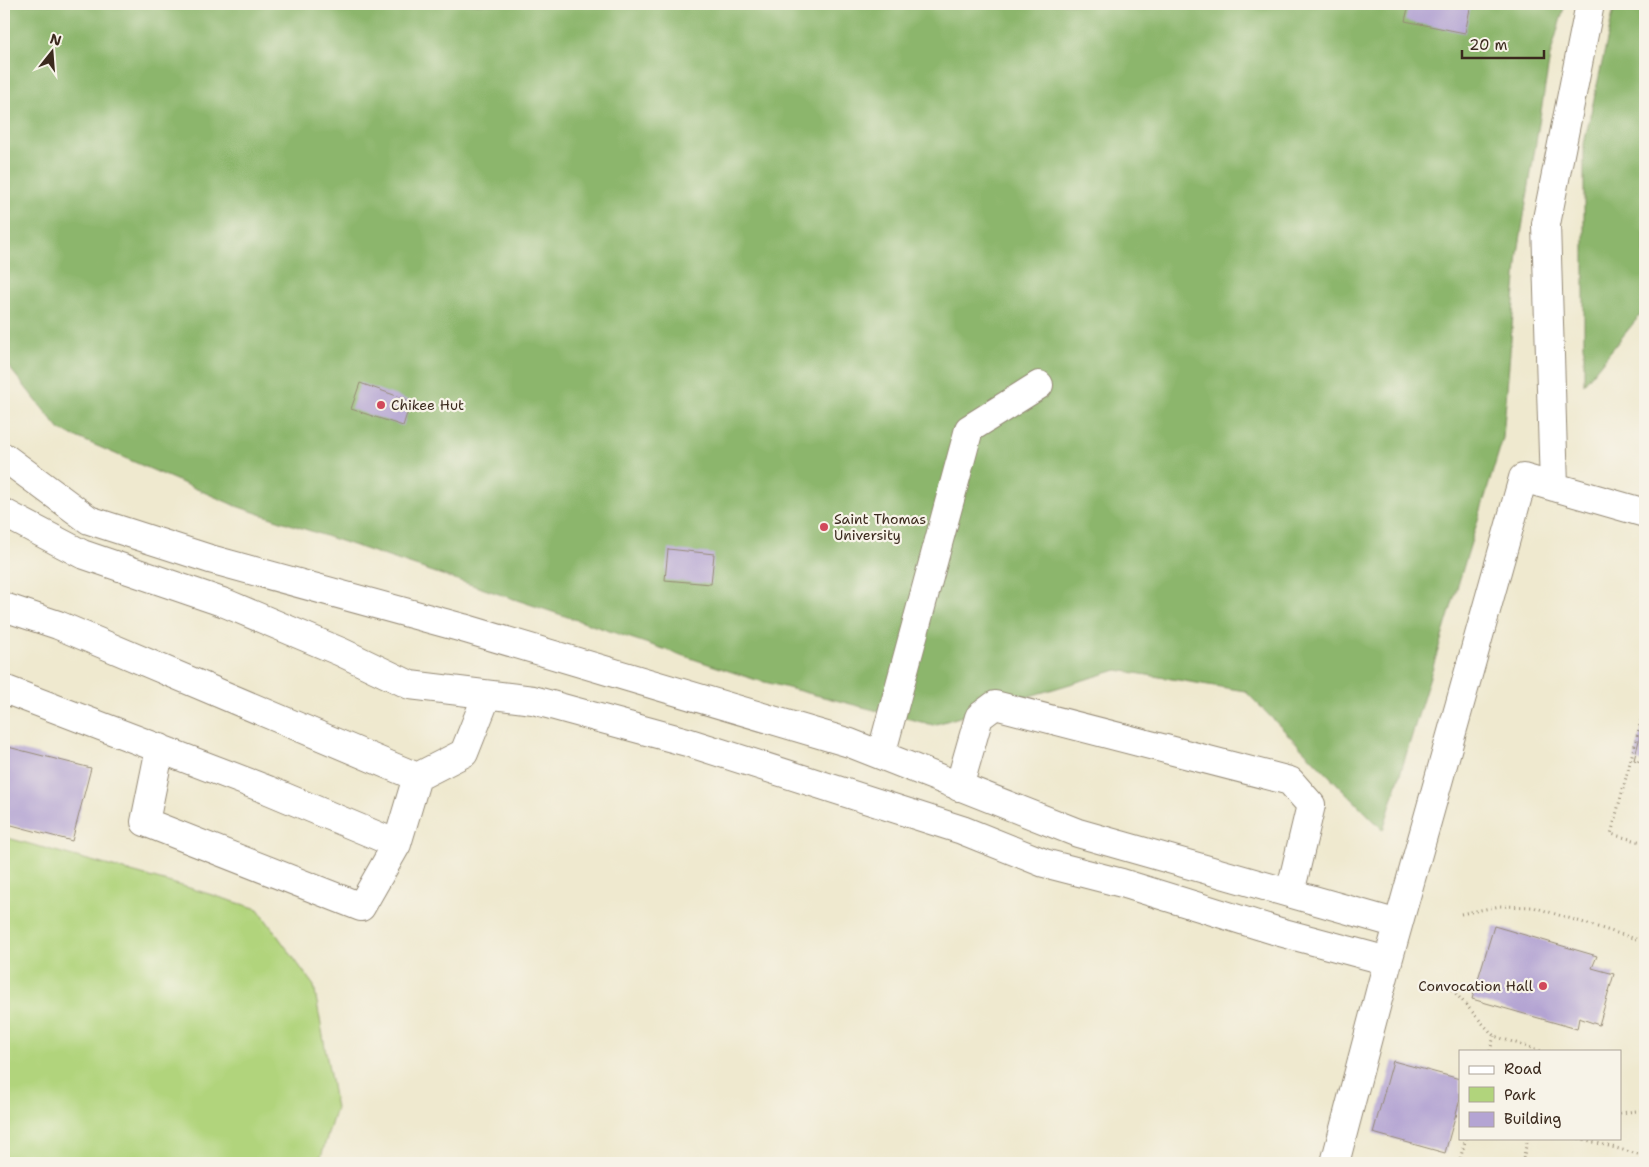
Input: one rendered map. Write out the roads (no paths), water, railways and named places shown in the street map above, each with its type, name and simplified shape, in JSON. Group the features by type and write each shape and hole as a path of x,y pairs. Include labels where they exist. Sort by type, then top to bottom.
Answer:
{"street":[{"path":"1554,487 1546,224 1590,4"},
{"path":"881,756 969,428 1039,385"},
{"path":"4,457 89,520 210,559 463,628 841,740 1078,833 1398,924"},
{"path":"1335,1163 1398,924 1523,478 1645,513"},
{"path":"4,513 82,554 225,602 340,652 410,686 533,700 687,742 962,830 1044,863 1388,962"},
{"path":"4,607 58,625 417,776"},
{"path":"4,689 268,790 397,844"},
{"path":"160,748 145,822 361,907 397,844 417,776 464,752 487,695"},
{"path":"959,786 979,717 995,705 1290,781 1311,805 1290,893"}],"place":[{"name":"Chikee Hut","path":"381,405"},
{"name":"Saint Thomas University","path":"824,527"},
{"name":"Convocation Hall","path":"1543,986"}]}
